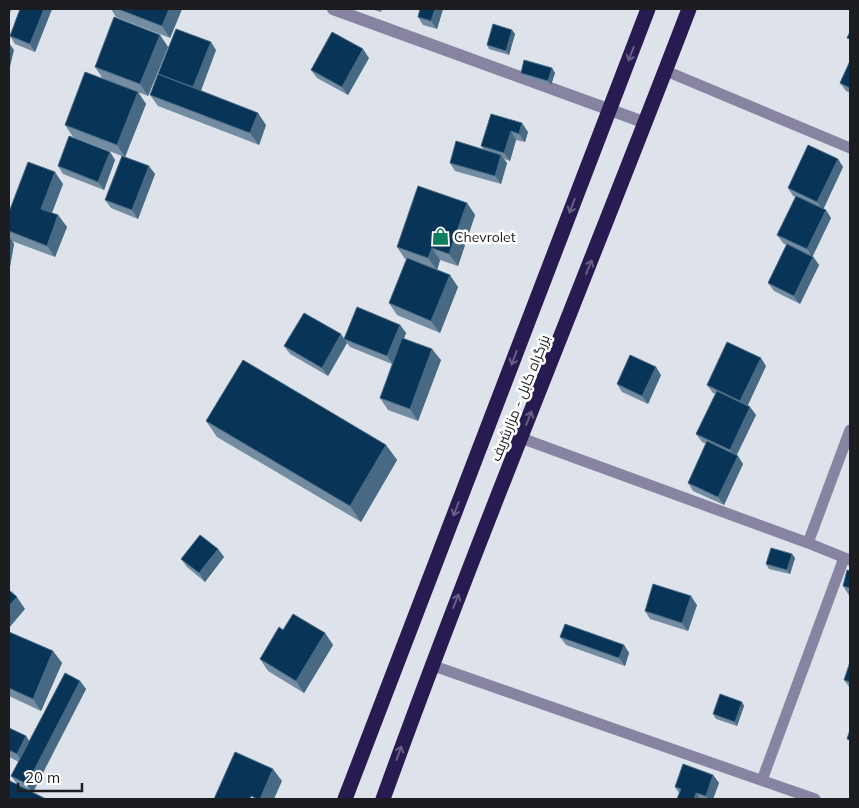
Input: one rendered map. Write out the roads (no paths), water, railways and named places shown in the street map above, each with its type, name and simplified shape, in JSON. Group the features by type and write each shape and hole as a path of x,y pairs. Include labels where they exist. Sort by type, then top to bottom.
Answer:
{"highway":[{"name":"بزرگراه کابل - مزارشریف","path":"345,799 648,9"},
{"name":"بزرگراه کابل - مزارشریف","path":"382,799 431,665 646,123 689,9"}],"street":[{"path":"333,9 646,123"}],"lane":[{"path":"666,71 850,148"},
{"path":"808,543 850,430"},
{"path":"521,438 847,559 762,780"},
{"path":"431,665 815,799"}],"place":[{"name":"Chevrolet","path":"440,237"}]}
